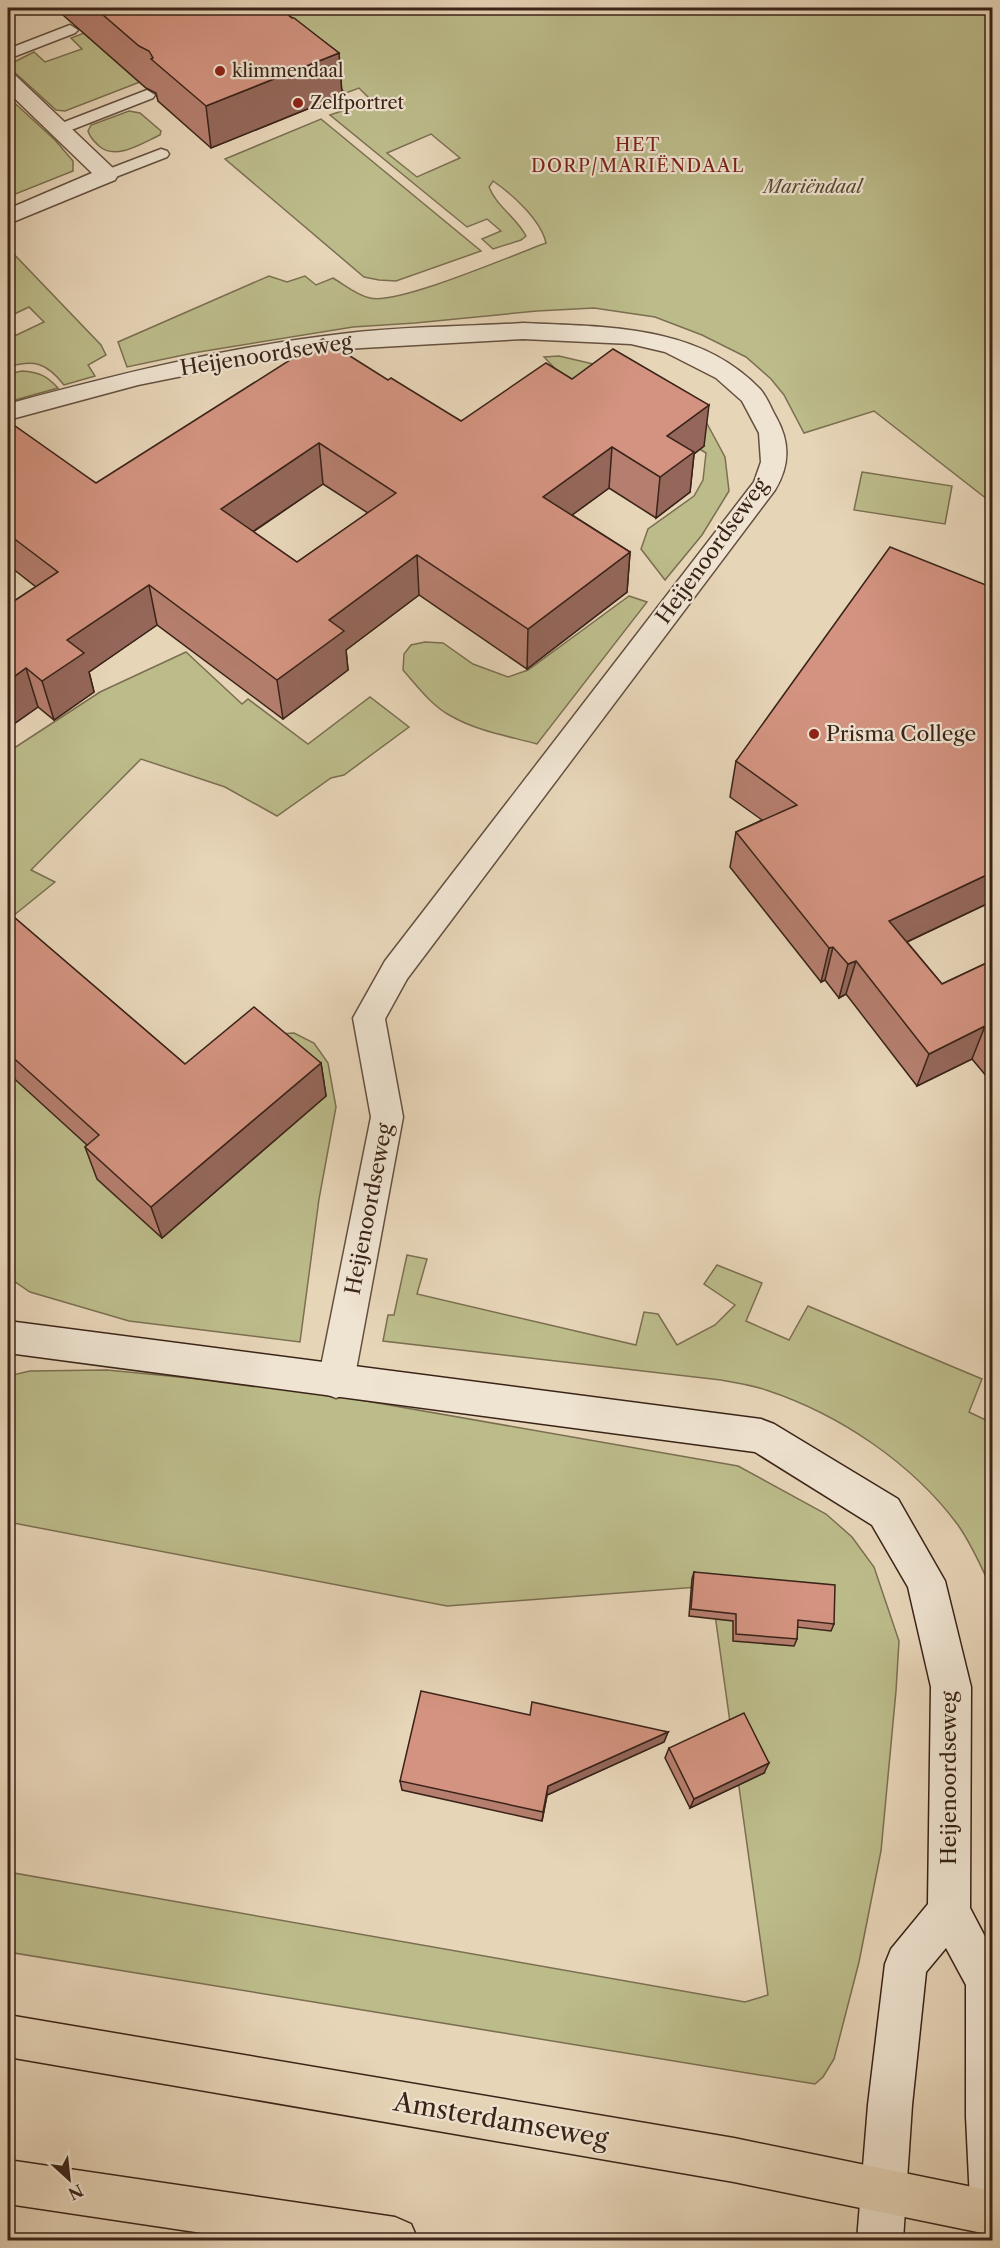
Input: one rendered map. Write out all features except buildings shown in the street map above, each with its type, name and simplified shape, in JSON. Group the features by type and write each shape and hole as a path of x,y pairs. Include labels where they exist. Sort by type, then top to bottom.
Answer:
{"main road":[{"name":"Amsterdamseweg","path":"8,2036 734,2160 993,2213"},
{"path":"8,2182 395,2241"}],"street":[{"path":"8,81 107,175 8,217"},
{"name":"Heijenoordseweg","path":"8,412 138,377 256,353 354,340 513,331 631,336 673,346 725,372 752,396 772,433 774,462 766,484 396,970 369,1018 387,1117 336,1381"},
{"name":"Heijenoordseweg","path":"8,1337 761,1436 885,1512 926,1581 951,1687 949,1912 987,1982 988,2117 993,2201"},
{"path":"880,2241 882,2190 906,1964 949,1912"}],"lane":[{"path":"8,54 70,30"},
{"path":"60,129 147,95"},
{"path":"107,175 162,154"}],"green space":[{"name":"Mariëndaal","path":"244,8 992,8 992,503 874,411 804,433 784,395 771,379 746,357 702,335 655,317 594,308 353,327 193,353 127,367 118,342 269,276 287,282 305,276 316,285 333,278 365,297 384,298 429,287 546,243 532,217 517,200 493,181 489,187 492,194 526,236 521,240 493,249 482,239 501,231 487,219 467,227 330,115 356,106 355,104 369,98 359,88 346,93 319,69 339,60 329,52","holes":["431,134 460,158 417,177 387,153"]},
{"path":"84,33 140,82 65,111 56,110 11,69 10,64 34,52 45,62 82,49 71,38"},
{"path":"8,97 55,140 73,161 73,171 8,197"},
{"path":"129,111 140,113 161,131 160,135 129,149 113,152 99,146 91,138 88,131 91,125"},
{"path":"321,119 481,251 396,281 364,277 225,159"},
{"path":"8,248 101,345 106,355 88,365 95,376 64,385 52,372 33,363 8,367 8,339 44,322 29,307 8,317"},
{"path":"559,356 623,371 704,418 725,457 729,491 702,535 665,580 641,549 648,529 694,496 703,480 706,453 616,396 571,385 544,357"},
{"path":"22,371 42,375 58,388 8,402 8,374"},
{"path":"862,472 952,486 945,524 854,510"},
{"path":"629,596 647,602 537,744 482,729 451,716 431,701 403,670 404,654 411,645 425,642 443,643 473,664 508,677 528,670"},
{"path":"186,652 242,704 248,699 308,744 370,697 409,727 344,775 331,778 277,816 225,787 141,759 31,870 55,882 8,920 8,752 100,692"},
{"path":"8,925 190,1100 264,1035 294,1033 314,1043 328,1063 336,1107 319,1199 300,1342 129,1321 30,1292 8,1277"},
{"path":"407,1255 427,1259 417,1294 636,1345 644,1312 658,1314 677,1345 715,1325 735,1305 704,1284 717,1265 762,1283 746,1321 789,1340 808,1306 982,1379 969,1412 992,1423 992,1590 958,1525 919,1481 872,1443 820,1412 793,1400 761,1388 721,1380 383,1341 388,1315 394,1315"},
{"path":"107,1370 292,1388 738,1466 826,1514 852,1537 874,1567 899,1641 881,1851 859,1962 834,2059 823,2077 815,2084 8,1952 8,1872 745,2002 768,1995 711,1586 447,1606 8,1522 8,1376 30,1371"}],"place":[{"name":"klimmendaal","path":"220,71"},
{"name":"Zelfportret","path":"298,103"},
{"name":"Prisma College","path":"814,734"}],"district":[{"name":"HET DORP/MARIËNDAAL","path":"638,155"}]}
